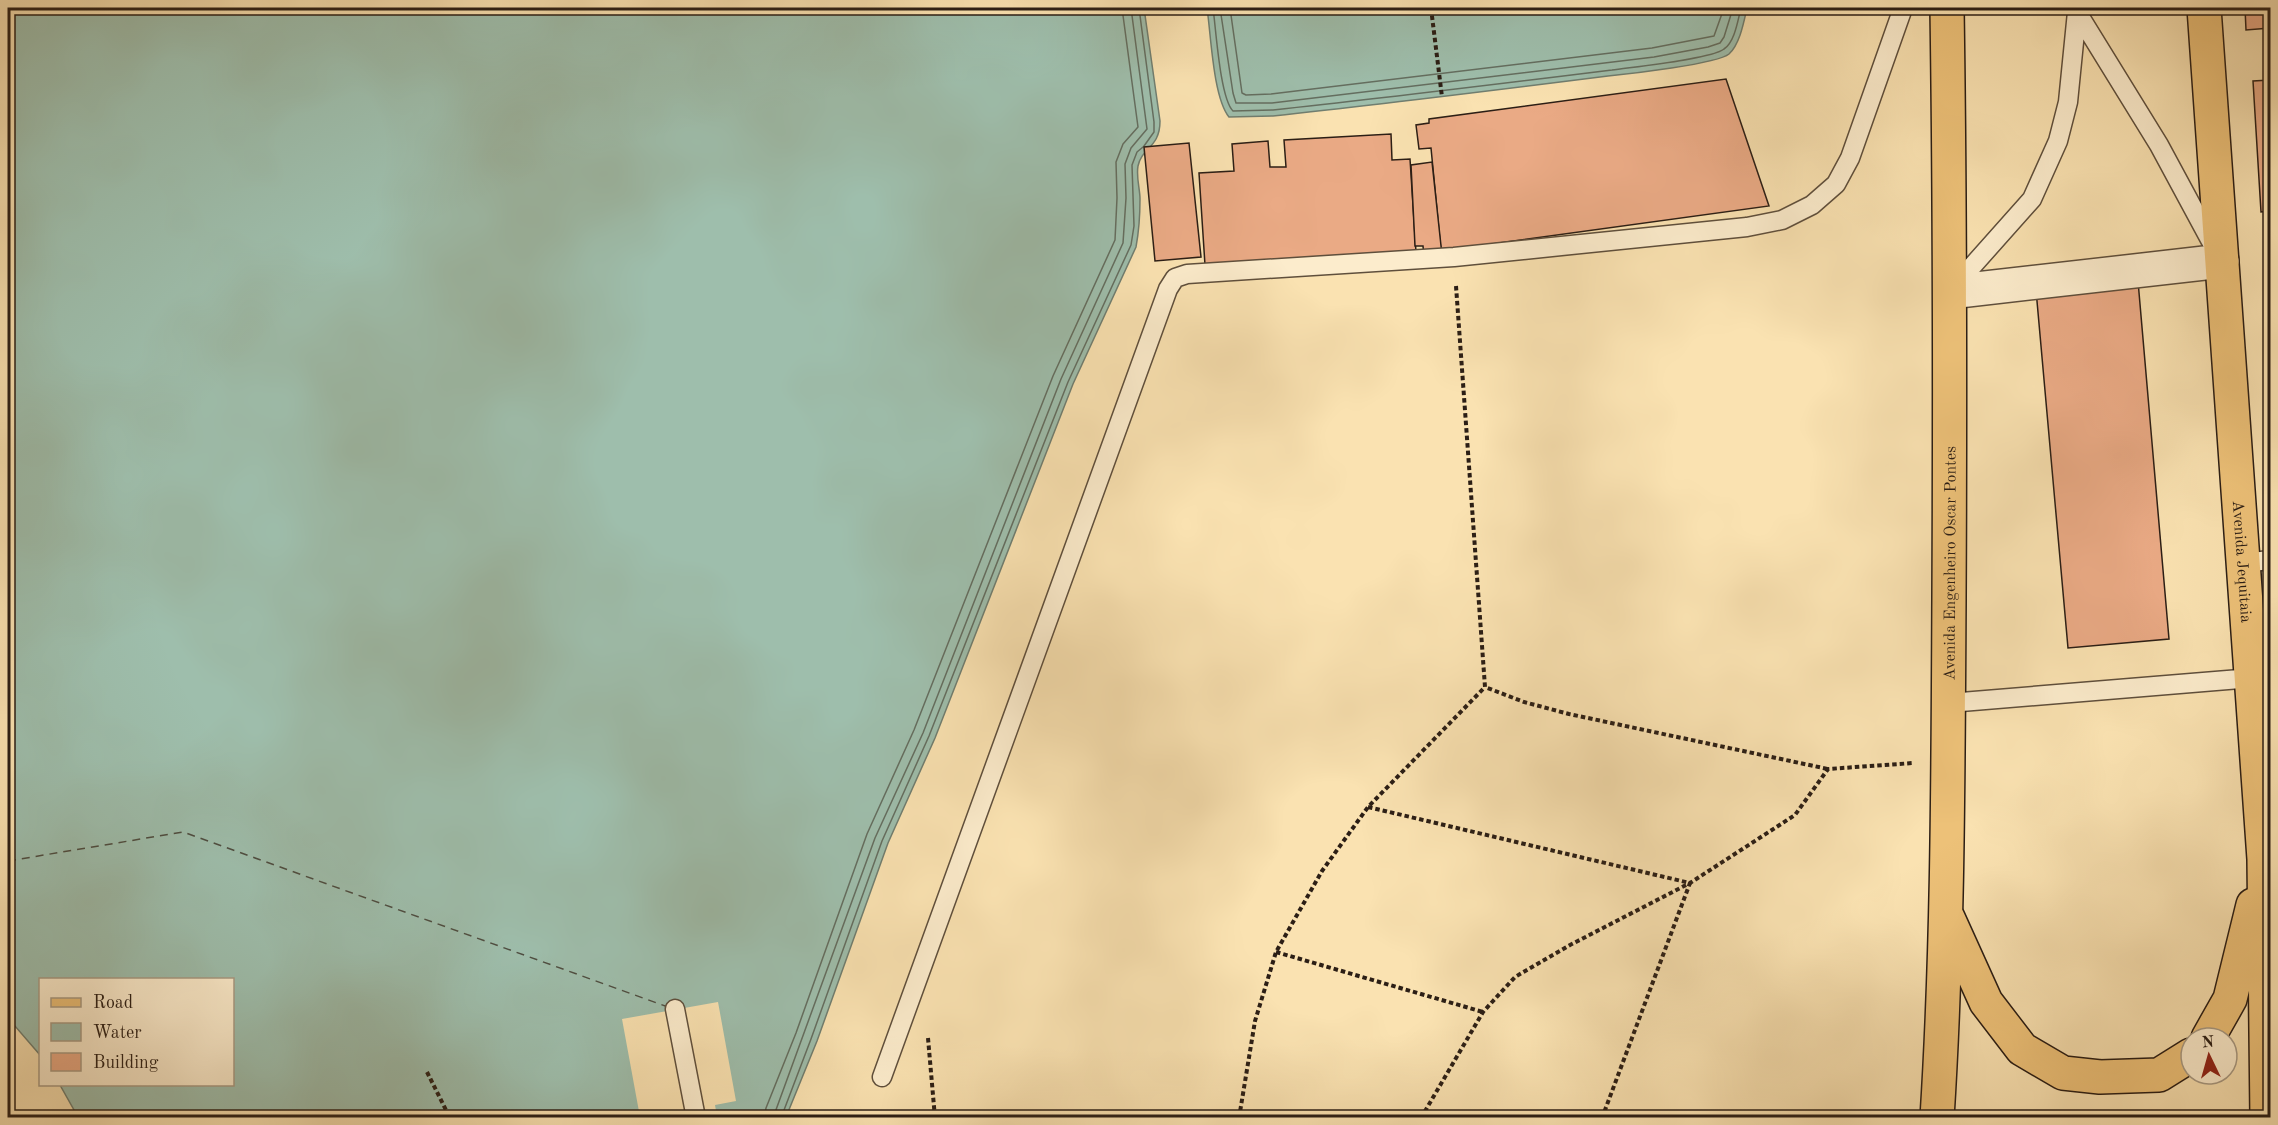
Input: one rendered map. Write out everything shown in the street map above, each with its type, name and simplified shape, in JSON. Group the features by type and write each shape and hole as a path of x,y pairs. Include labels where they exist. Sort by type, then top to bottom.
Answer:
{"main road":[{"name":"Avenida Engenheiro Oscar Pontes","path":"1937,1118 1945,911 1949,703 1950,292 1947,8"},
{"name":"Avenida Jequitaia","path":"2204,8 2222,261 2257,561 2252,678 2264,859 2267,1118"},
{"path":"2215,1026 2230,999 2264,859"},
{"path":"1945,911 1986,1002 2022,1049 2063,1072 2100,1077 2159,1075 2179,1062"}],"street":[{"path":"1950,292 2222,261"}],"lane":[{"path":"882,1077 1168,289 1175,278 1187,274 1454,257 1747,227 1782,220 1812,205 1836,184 1850,158 1903,8"},
{"path":"1950,292 2032,199 2058,141 2068,102 2077,10"},
{"path":"2077,10 2159,145 2222,261"},
{"path":"1949,703 2252,678"},
{"path":"675,1009 696,1118"}],"path":[{"path":"1431,8 1442,97"},
{"path":"1239,1118 1254,1021 1276,952 1322,871 1368,807 1485,687 1454,257"},
{"path":"1485,687 1524,702 1569,714 1828,769 1948,761"},
{"path":"1421,1118 1484,1012 1515,977 1570,945 1690,883 1795,815 1828,769"},
{"path":"1368,807 1690,883"},
{"path":"1602,1118 1690,883"},
{"path":"1276,952 1484,1012"},
{"path":"928,1038 935,1118"},
{"path":"427,1072 450,1118"}],"water":[{"path":"8,8 1144,8 1160,121 1157,137 1143,155 1138,166 1140,205 1136,247 1073,384 935,738 888,843 817,1041 786,1117 78,1117 61,1086 234,1086 234,978 39,978 39,1054 15,1026 8,1023"},
{"path":"1207,8 1747,8 1741,32 1733,50 1721,58 1691,65 1357,107 1273,116 1229,117 1219,95 1216,81"}],"pier":[{"path":"718,1002 736,1101 715,1105 717,1117 640,1117 622,1019"}],"building":[{"path":"2245,8 2270,8 2270,28 2246,30"},
{"path":"1726,79 1769,206 1441,251 1431,148 1419,149 1416,125 1429,123 1429,119"},
{"path":"2270,80 2270,211 2261,212 2253,81"},
{"path":"1391,134 1392,160 1410,159 1416,252 1205,265 1199,173 1234,171 1232,144 1268,141 1270,167 1286,167 1284,140"},
{"path":"1189,143 1201,257 1155,261 1144,147"},
{"path":"1432,162 1442,255 1424,257 1423,246 1415,246 1411,165"},
{"path":"2138,281 2169,639 2068,648 2036,290"}],"ferry route":[{"path":"8,861 183,832 668,1007"}]}
